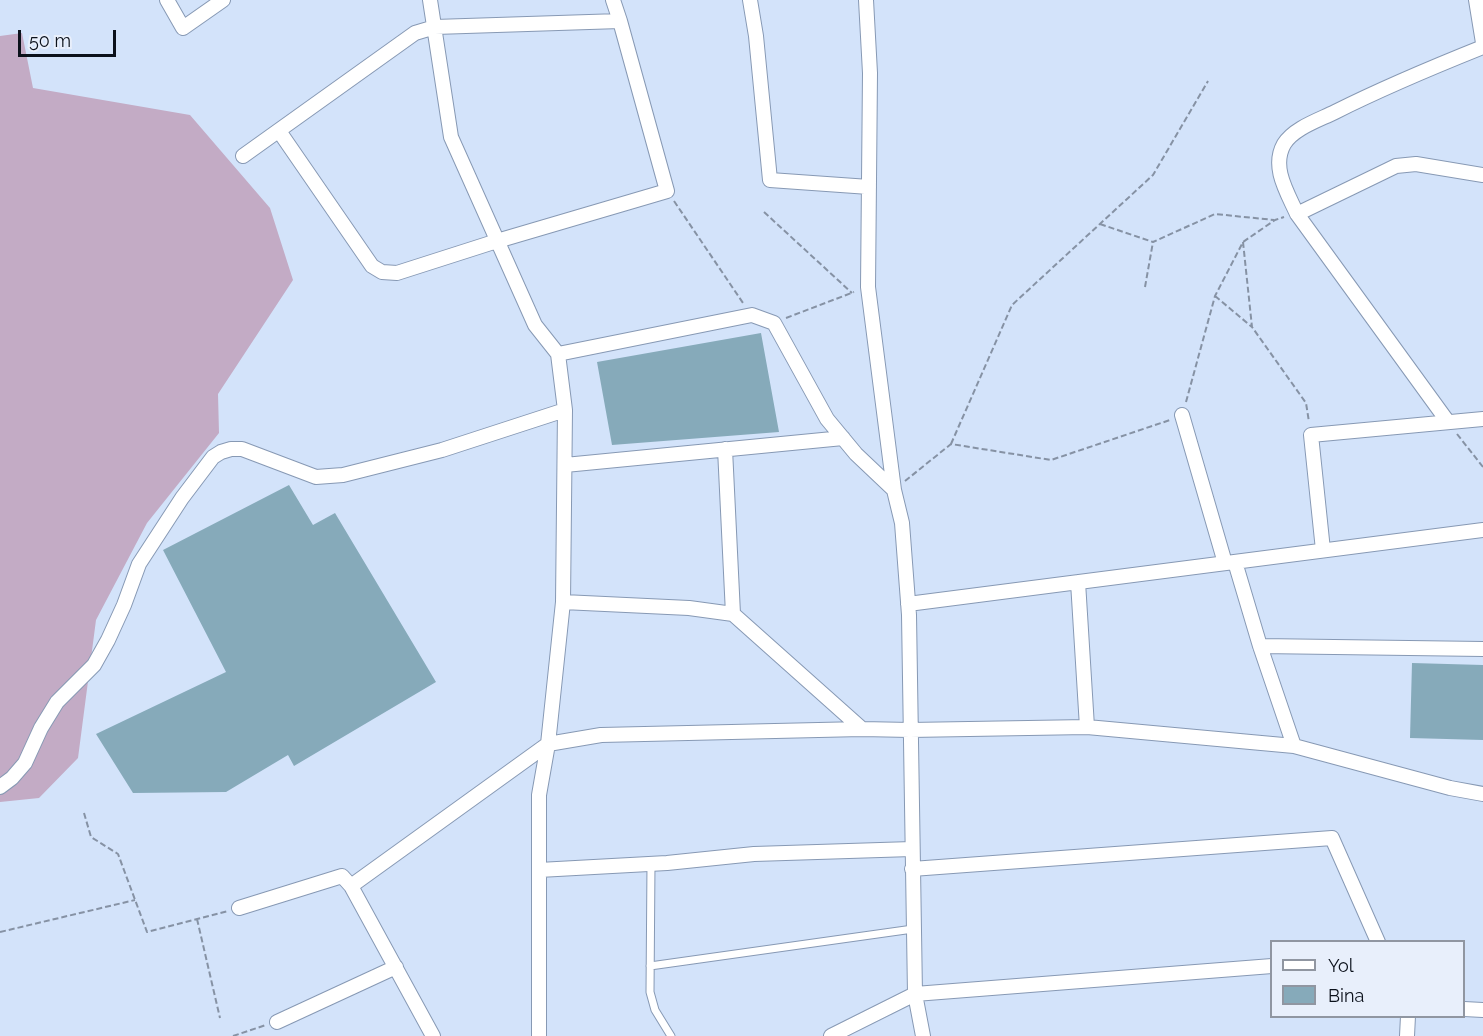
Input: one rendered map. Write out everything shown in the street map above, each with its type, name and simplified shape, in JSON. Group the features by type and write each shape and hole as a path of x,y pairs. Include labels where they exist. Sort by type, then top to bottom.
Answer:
{"street":[{"path":"167,0 183,28 223,0"},
{"path":"430,0 451,137 535,326 558,354 565,410 563,602 548,744 539,795 539,1036"},
{"path":"279,131 372,266 382,272 397,273 497,240 667,191 613,0"},
{"path":"750,0 756,36 770,180 868,187"},
{"path":"866,0 870,73 867,287 894,490 902,524 908,604 915,994 923,1036"},
{"path":"1448,422 1297,213 1281,176 1280,160 1286,141 1302,128 1399,80 1483,45 1476,0"},
{"path":"243,156 415,33 435,27 620,21"},
{"path":"1297,213 1396,166 1416,164 1483,175"},
{"path":"558,354 752,315 774,323 827,419 894,490"},
{"path":"0,786 12,778 25,763 57,702 94,665 124,605 139,564 182,498 213,457 231,449 242,449 316,477 344,475 442,450 565,410"},
{"path":"1182,415 1294,746"},
{"path":"1323,550 1311,435 1483,418"},
{"path":"565,465 843,438"},
{"path":"725,449 734,614"},
{"path":"908,604 1483,530"},
{"path":"1078,582 1087,727"},
{"path":"563,602 689,608 734,614 862,729"},
{"path":"1260,646 1483,649"},
{"path":"351,886 548,744 601,735 1087,727 1294,746 1450,788 1483,794"},
{"path":"912,869 1332,838 1377,940"},
{"path":"539,870 651,864 754,854 912,849"},
{"path":"239,908 342,876 351,886 434,1036"},
{"path":"831,1036 915,994 1270,966"},
{"path":"277,1022 396,967"},
{"path":"1465,1009 1483,1010"},
{"path":"1407,1036 1408,1018"}],"lane":[{"path":"651,864 650,992 652,1002 671,1036"},
{"path":"651,966 913,929"}],"path":[{"path":"894,490 951,444 1012,304 1153,175 1208,81"},
{"path":"667,191 752,315"},
{"path":"764,212 852,293"},
{"path":"951,444 1051,460 1182,415 1215,296 1242,242 1275,220 1297,213"},
{"path":"1100,224 1152,242 1215,214 1275,220"},
{"path":"1145,287 1152,242"},
{"path":"1242,242 1252,327"},
{"path":"774,323 867,287"},
{"path":"1215,296 1252,327 1306,403 1311,435"},
{"path":"1448,422 1483,467"},
{"path":"84,813 91,837 118,854 147,932 239,908"},
{"path":"0,932 135,900"},
{"path":"197,919 220,1018"},
{"path":"233,1036 277,1022"}],"shaded area":[{"path":"22,33 33,88 190,115 270,208 293,280 218,394 219,433 147,523 96,620 78,758 39,798 0,802 0,36"}],"building":[{"path":"761,333 779,432 612,445 597,362"},
{"path":"289,485 313,525 335,513 436,682 294,766 288,755 226,792 133,793 96,734 226,672 163,550"},
{"path":"1412,663 1483,665 1483,740 1410,738"}]}
